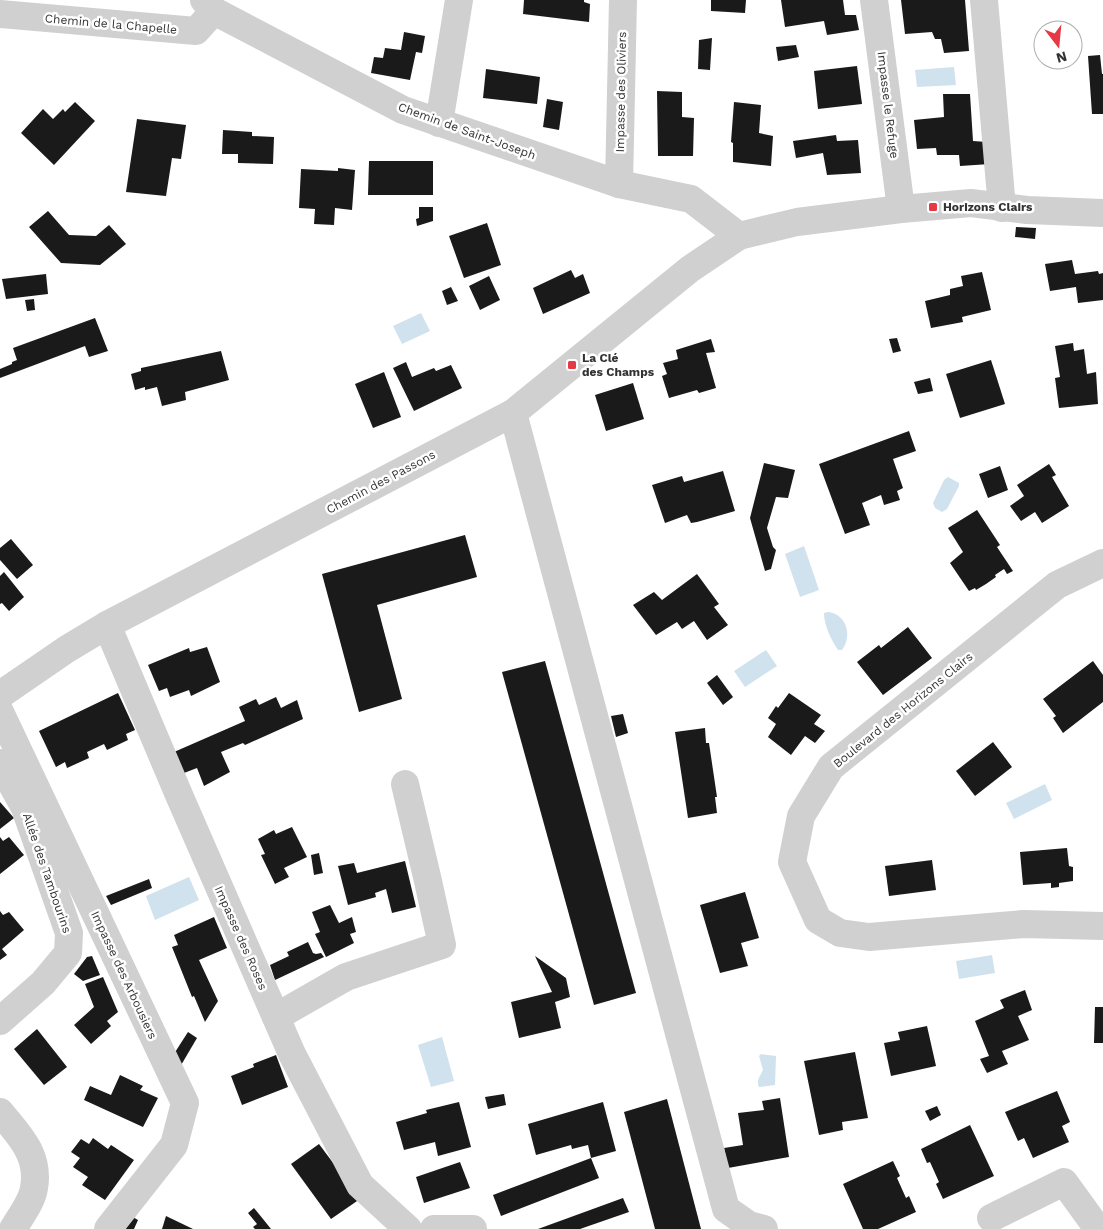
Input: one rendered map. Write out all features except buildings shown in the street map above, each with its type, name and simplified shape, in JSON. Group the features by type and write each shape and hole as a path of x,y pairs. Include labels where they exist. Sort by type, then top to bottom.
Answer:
{"street":[{"path":"439,123 459,0"},
{"name":"Impasse des Oliviers","path":"619,184 623,0"},
{"name":"Impasse le Refuge","path":"874,0 901,210"},
{"path":"984,0 1002,208"},
{"name":"Chemin de Saint-Joseph","path":"209,6 403,110 619,184 691,200 739,236"},
{"name":"Chemin de la Chapelle","path":"0,14 196,31 209,6"},
{"path":"739,236 797,222 971,203 1002,208 1103,213"},
{"name":"Chemin des Passons","path":"0,695 66,649 107,625 513,413 690,269 739,236"},
{"path":"513,413 726,1209 749,1225 764,1229"},
{"name":"Boulevard des Horizons Clairs","path":"1103,564 1057,585 831,767 801,816 792,862 818,920 840,933 869,937 1024,924 1103,926"},
{"name":"Impasse des Roses","path":"107,625 292,1054 360,1185 408,1229"},
{"name":"Impasse des Arbousiers","path":"0,712 185,1103 174,1145 108,1229"},
{"name":"Allée des Tambourins","path":"0,763 25,808 69,932 69,939 68,953 55,970 0,1020"},
{"path":"276,1017 346,977 442,946 405,784"},
{"path":"0,1112 29,1150 35,1168 34,1188 12,1229"},
{"path":"991,1218 1064,1182 1098,1229"},
{"path":"434,1229 473,1229"}],"water":[{"path":"954,67 956,85 917,87 915,70"},
{"path":"421,313 430,331 402,344 393,326"},
{"path":"948,477 959,483 959,486 947,509 942,512 935,508 933,503 944,480"},
{"path":"804,546 819,590 800,597 785,554"},
{"path":"828,612 839,617 846,626 847,638 842,650 838,650 828,632 824,613"},
{"path":"766,650 777,666 745,687 734,671"},
{"path":"1045,784 1052,800 1014,819 1006,803"},
{"path":"189,877 199,900 155,920 146,896"},
{"path":"992,955 995,973 959,979 956,961"},
{"path":"442,1037 454,1081 431,1087 418,1045"},
{"path":"761,1054 776,1056 775,1085 759,1087 758,1085 758,1080 763,1070 759,1056"}],"place":[{"name":"Horizons Clairs","path":"933,207"},
{"name":"La Clé des Champs","path":"572,365"}]}
